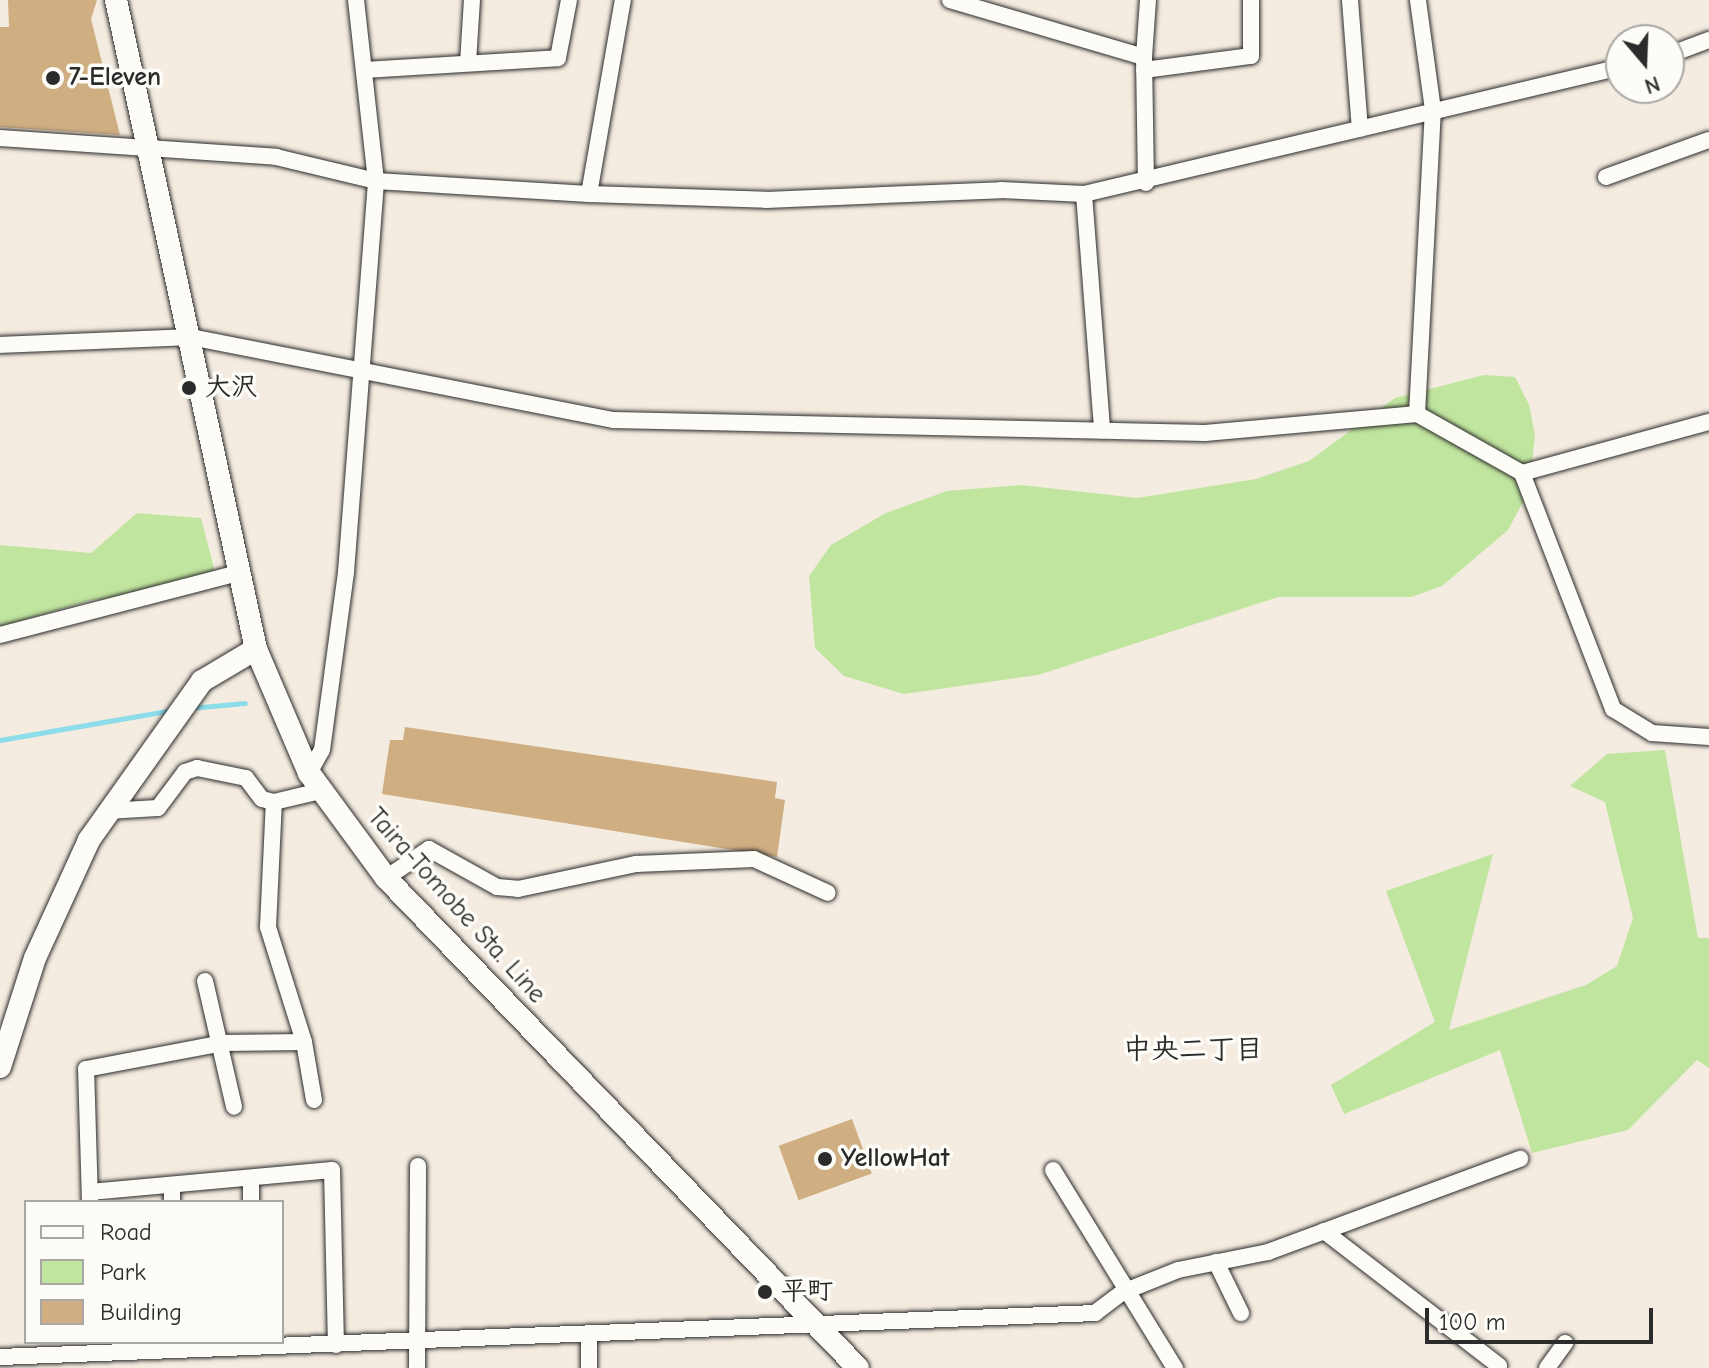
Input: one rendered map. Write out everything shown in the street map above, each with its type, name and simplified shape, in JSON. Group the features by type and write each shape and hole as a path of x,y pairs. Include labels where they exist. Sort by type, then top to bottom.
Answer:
{"main road":[{"name":"Taira-Tomobe Sta. Line","path":"116,0 256,649 315,782 386,878 858,1368"},
{"path":"0,1067 35,958 107,811 202,681 256,649"}],"street":[{"path":"107,811 158,808 185,772 197,768 246,778 262,799 274,802 315,782 346,572 376,181 356,0"},
{"path":"468,63 472,0"},
{"path":"364,70 558,58 569,0"},
{"path":"589,194 623,0"},
{"path":"950,0 1144,64 1251,56 1251,0"},
{"path":"1146,183 1144,64 1148,0"},
{"path":"1350,0 1360,129"},
{"path":"1417,414 1433,110 1418,0"},
{"path":"1685,49 1709,40"},
{"path":"0,138 276,157 376,181 589,194 766,200 1001,190 1084,194 1146,183 1433,110 1605,71"},
{"path":"1606,177 1709,140"},
{"path":"1084,194 1102,430"},
{"path":"0,345 190,337 359,374 613,420 1272,431 1417,414 1522,473 1613,709 1652,733 1709,737"},
{"path":"1522,473 1709,422"},
{"path":"0,635 238,573"},
{"path":"274,802 268,927 304,1042 314,1100"},
{"path":"386,878 429,849 497,887 518,889 636,864 754,859 828,893"},
{"path":"205,981 223,1043 234,1107"},
{"path":"304,1042 223,1043 86,1069 90,1197 172,1185 332,1170 336,1345"},
{"path":"0,1357 89,1348 125,1360 172,1346 213,1349 254,1345 589,1336 810,1319 1095,1313 1123,1292 1324,1231 1520,1159"},
{"path":"417,1368 418,1166"},
{"path":"1053,1170 1123,1292 1175,1368"},
{"path":"251,1178 251,1200"},
{"path":"172,1185 172,1200"},
{"path":"1324,1231 1499,1366"},
{"path":"1216,1262 1241,1313"},
{"path":"589,1336 589,1368"},
{"path":"1547,1368 1565,1343"},
{"path":"213,1349 213,1368"}],"green space":[{"path":"1484,375 1515,377 1529,405 1535,435 1529,491 1508,530 1442,586 1411,597 1278,597 1038,675 904,694 844,676 815,648 809,576 831,545 886,513 947,491 1021,485 1137,498 1256,479 1309,461 1395,398"},
{"path":"137,513 201,518 219,588 92,600 0,627 0,545 91,553"},
{"path":"1665,750 1698,938 1709,938 1709,1068 1697,1060 1628,1130 1532,1153 1500,1050 1344,1114 1331,1085 1435,1022 1386,891 1493,854 1449,1030 1586,985 1617,966 1633,918 1605,802 1570,786 1607,754"}],"building":[{"name":"7-Eleven","path":"8,0 97,0 91,19 120,135 0,127 0,27 9,27"},
{"path":"405,727 777,782 775,798 785,800 777,857 382,794 390,740 403,740"},
{"name":"YellowHat","path":"852,1119 872,1174 799,1200 779,1146"}],"waterway":[{"path":"190,708 245,703"},
{"path":"0,740 172,710"}],"place":[{"name":"7-Eleven","path":"53,78"},
{"name":"大沢","path":"189,388"},
{"name":"YellowHat","path":"825,1159"},
{"name":"平町","path":"765,1292"}],"district":[{"name":"中央二丁目","path":"1193,1049"}]}
